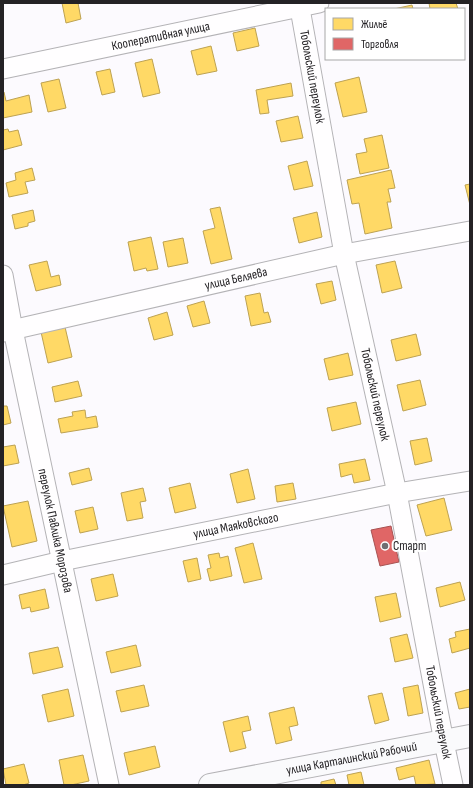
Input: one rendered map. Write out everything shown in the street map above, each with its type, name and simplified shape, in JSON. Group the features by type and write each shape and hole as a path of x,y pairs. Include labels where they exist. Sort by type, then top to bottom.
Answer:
{"street":[{"name":"Кооперативная улица","path":"3,69 300,5 319,3"},
{"name":"Тобольский переулок","path":"300,5 344,254 397,493 453,785"},
{"name":"улица Беляева","path":"8,331 344,254 470,231"},
{"name":"переулок Павлика Морозова","path":"3,275 8,331 62,561 109,785"},
{"name":"улица Маяковского","path":"3,575 62,561 397,493 470,481"},
{"name":"улица Карталинский Рабочий","path":"210,785 470,736"}],"building: Жильё":[{"path":"62,3 78,3 81,19 66,23"},
{"path":"429,3 456,3 458,8 430,8"},
{"path":"412,5 413,8 398,8"},
{"path":"255,28 259,46 237,51 233,33"},
{"path":"211,46 217,71 197,75 191,51"},
{"path":"152,59 160,93 143,97 135,63"},
{"path":"110,69 115,92 102,95 96,72"},
{"path":"359,77 367,112 343,117 335,83"},
{"path":"59,79 66,108 48,112 41,83"},
{"path":"291,83 293,96 267,100 269,113 260,114 256,90"},
{"path":"3,92 6,101 29,95 32,112 3,118"},
{"path":"298,116 303,138 281,142 276,121"},
{"path":"8,129 9,132 18,130 22,145 3,150 3,130"},
{"path":"382,135 389,168 360,174 356,154 367,152 364,139"},
{"path":"307,161 313,186 294,190 288,166"},
{"path":"32,168 35,180 25,182 28,193 9,197 6,183 16,180 15,173"},
{"path":"391,170 395,188 388,189 391,202 387,202 392,228 365,234 359,203 352,204 347,180"},
{"path":"470,184 470,205 465,185"},
{"path":"220,207 232,259 211,264 203,231 215,228 210,209"},
{"path":"33,210 35,221 28,223 28,226 15,229 12,215"},
{"path":"317,212 322,237 299,243 293,218"},
{"path":"151,237 158,269 147,271 146,268 134,271 128,242"},
{"path":"183,238 188,263 168,267 163,242"},
{"path":"47,261 51,277 59,275 61,285 36,291 29,265"},
{"path":"395,261 402,288 382,293 376,265"},
{"path":"332,281 336,300 321,304 316,284"},
{"path":"260,293 264,313 268,312 271,322 251,326 245,296"},
{"path":"204,301 210,323 193,327 187,306"},
{"path":"167,312 173,335 154,340 148,318"},
{"path":"65,327 72,357 48,363 41,332"},
{"path":"416,334 421,355 396,361 391,340"},
{"path":"348,353 353,375 329,380 324,359"},
{"path":"420,380 426,405 403,411 397,385"},
{"path":"78,381 82,396 55,402 52,387"},
{"path":"356,402 361,424 332,431 327,408"},
{"path":"3,406 7,406 11,423 3,425"},
{"path":"85,410 86,418 96,416 98,427 61,433 58,419 73,416 72,412"},
{"path":"427,438 432,461 415,465 410,441"},
{"path":"15,445 19,463 3,466 3,447"},
{"path":"365,459 370,480 354,483 352,474 341,477 339,464"},
{"path":"89,468 92,480 72,485 69,473"},
{"path":"248,469 255,499 237,503 230,474"},
{"path":"190,483 196,508 175,513 169,488"},
{"path":"293,483 296,499 277,502 275,486"},
{"path":"143,488 146,501 140,502 143,518 127,521 121,493"},
{"path":"444,498 452,530 426,536 417,505"},
{"path":"28,501 37,541 12,547 3,506"},
{"path":"93,507 98,529 80,533 75,511"},
{"path":"253,543 262,579 244,583 235,548"},
{"path":"219,553 220,558 228,556 232,576 210,581 207,569 211,568 208,555"},
{"path":"197,558 201,579 188,582 183,561"},
{"path":"113,574 118,596 96,601 91,579"},
{"path":"460,582 465,600 440,607 436,588"},
{"path":"45,589 49,608 31,612 30,607 22,609 19,595"},
{"path":"396,593 401,617 380,622 375,597"},
{"path":"470,629 470,648 452,653 449,639 456,637 455,632"},
{"path":"407,634 413,658 395,662 390,638"},
{"path":"136,645 141,666 111,673 106,652"},
{"path":"58,647 63,667 33,674 29,653"},
{"path":"144,685 149,706 121,712 116,691"},
{"path":"418,685 423,713 408,716 403,688"},
{"path":"68,689 74,716 48,722 42,695"},
{"path":"470,689 470,707 459,709 455,693"},
{"path":"382,693 389,720 375,724 368,696"},
{"path":"294,707 298,725 289,727 292,740 276,744 269,713"},
{"path":"248,716 251,730 242,732 246,748 230,752 223,722"},
{"path":"155,746 160,767 129,775 124,753"},
{"path":"83,755 89,781 64,785 59,760"},
{"path":"429,760 435,784 416,785 414,776 399,780 396,768"},
{"path":"24,764 29,783 23,785 6,785 3,769"},
{"path":"361,772 364,785 349,785 347,775"},
{"path":"334,779 336,785 321,785 321,782"}],"building: Торговля":[{"name":"Старт","path":"391,526 399,562 380,566 371,530"}],"place":[{"name":"Старт","path":"385,546"}]}
